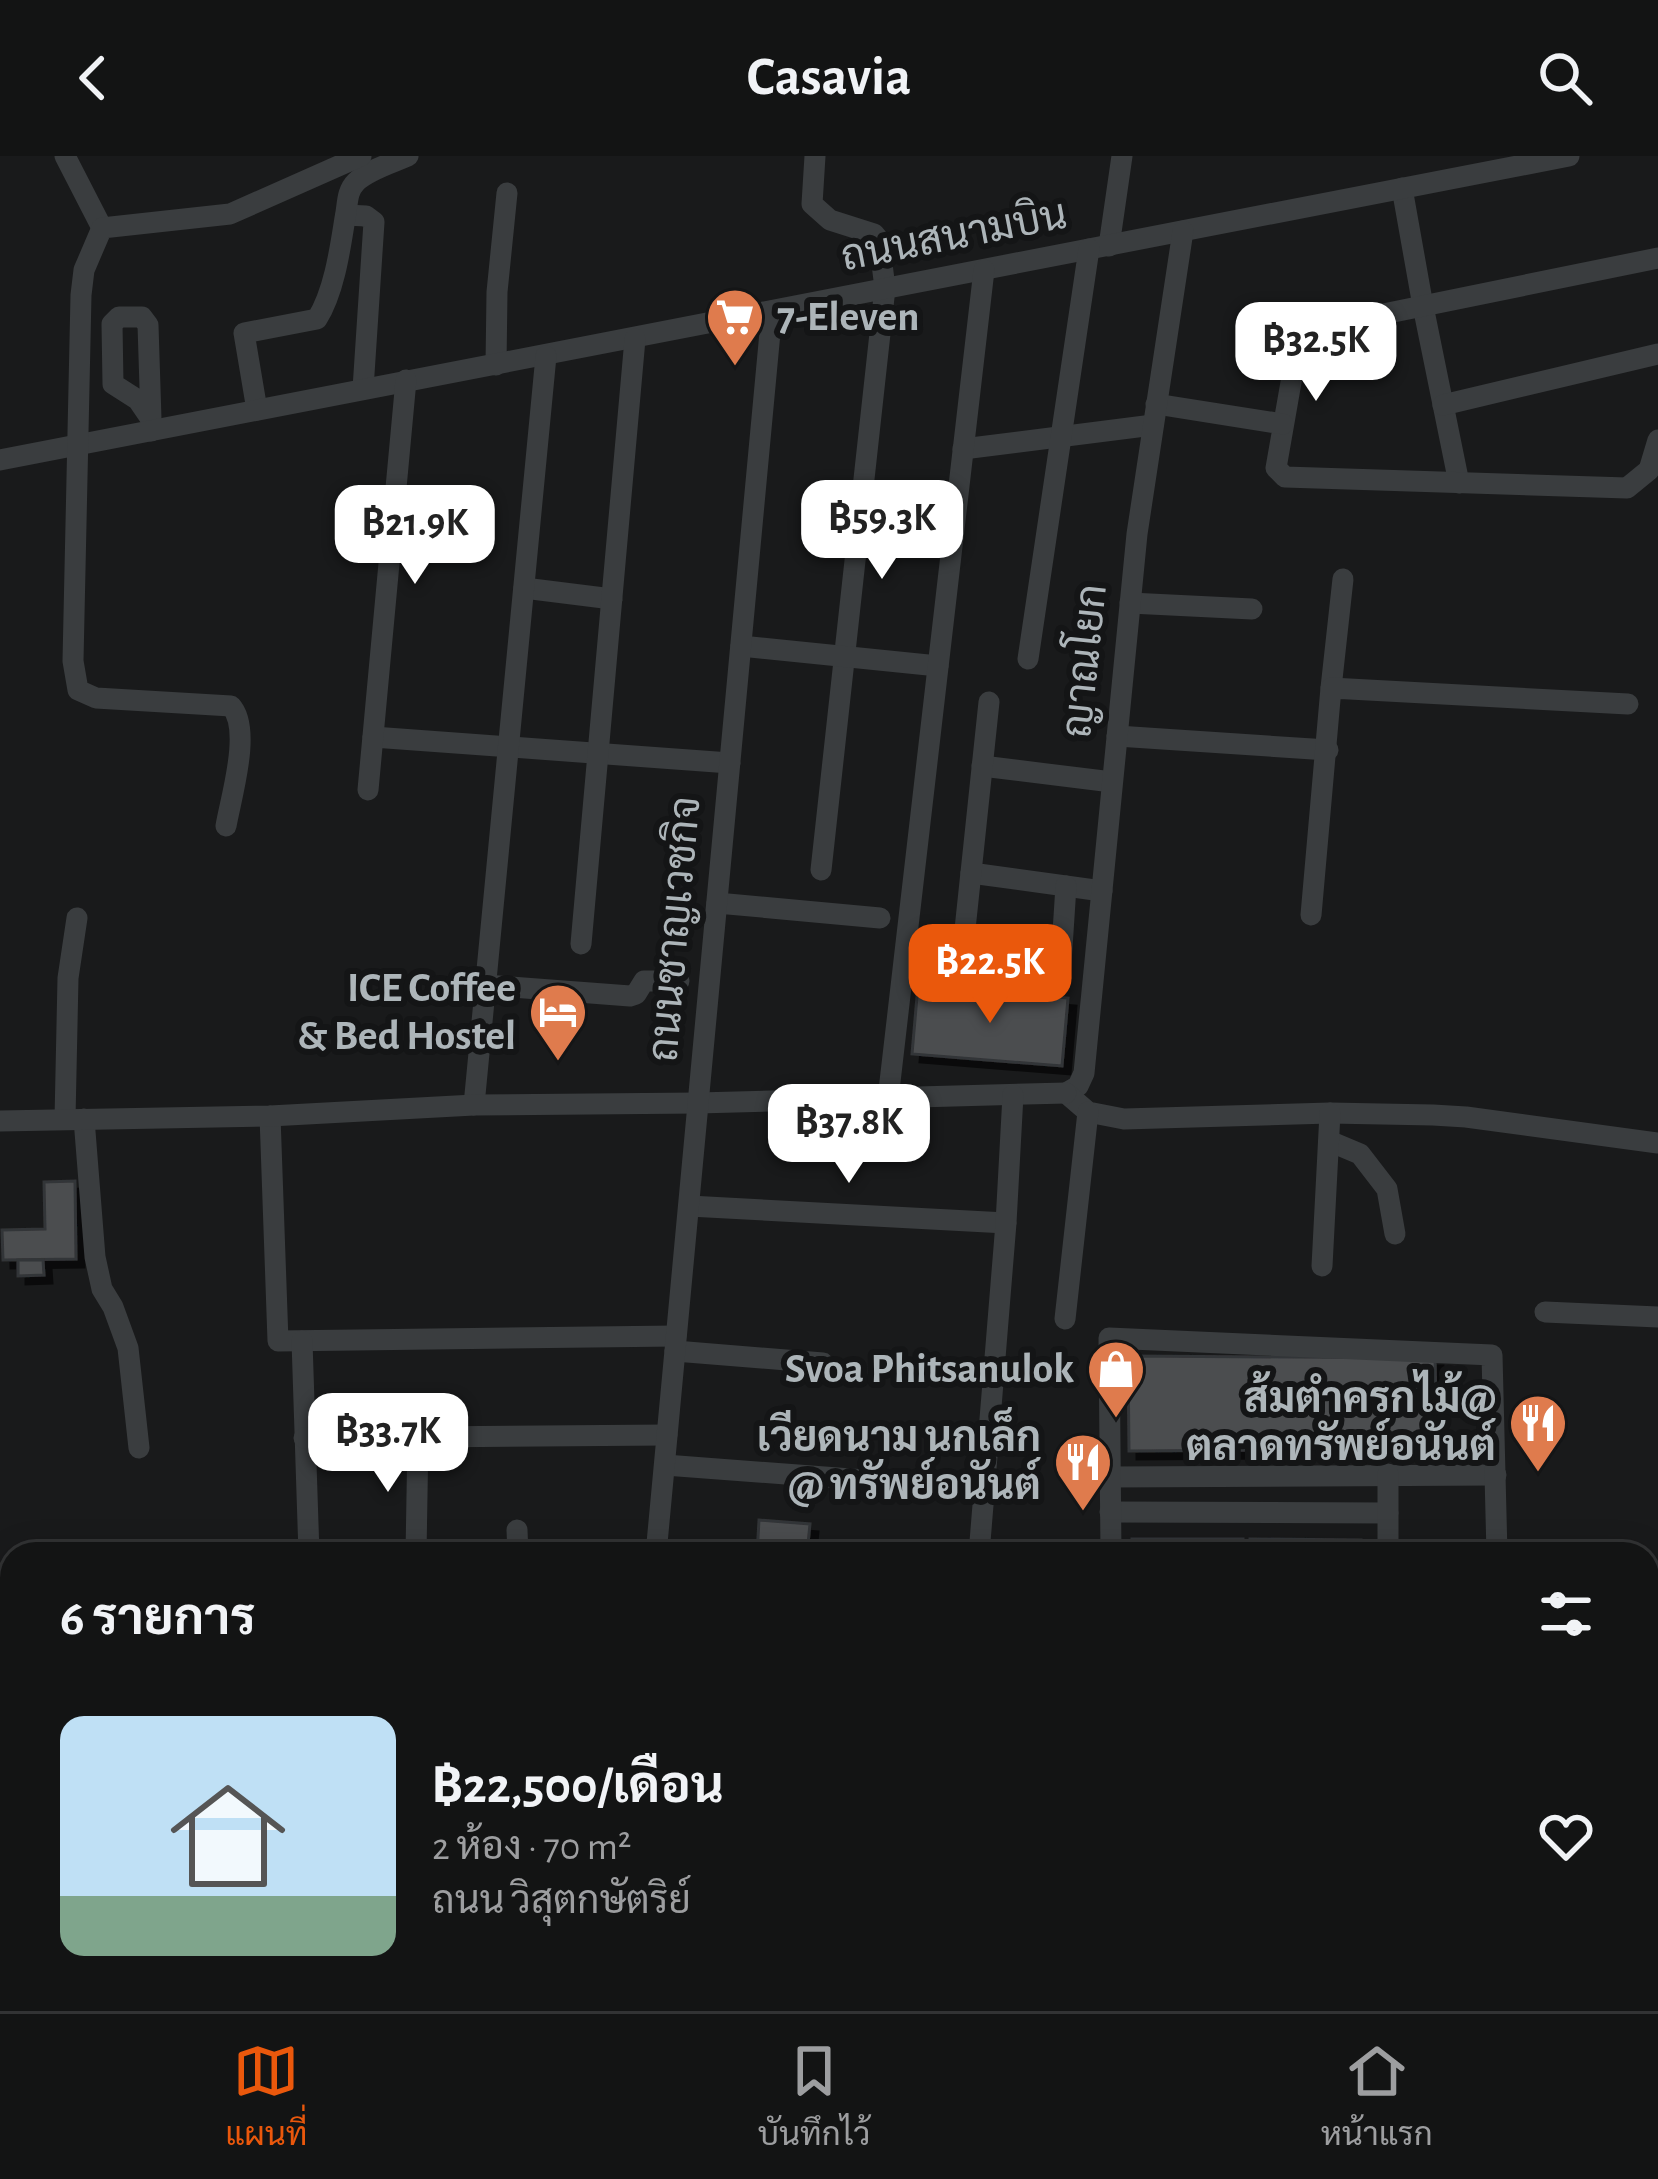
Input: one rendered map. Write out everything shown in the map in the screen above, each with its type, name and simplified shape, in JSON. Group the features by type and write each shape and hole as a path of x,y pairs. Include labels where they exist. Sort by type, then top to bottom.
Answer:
{"street":[{"path":"65,156 102,228"},
{"path":"102,228 230,214 362,156"},
{"path":"257,410 244,333 317,319 330,287 347,196 356,182 408,156"},
{"path":"815,156 812,204 830,220 874,234 879,240 884,288 820,870"},
{"path":"1028,659 1062,436 1122,156"},
{"name":"ถนนสนามบิน","path":"0,460 77,446 151,425 546,356 1569,156"},
{"path":"1402,188 1459,483"},
{"path":"496,365 497,292 507,193"},
{"path":"346,215 369,217 374,222 363,388"},
{"path":"102,228 83,271 80,295 73,662 78,690 96,698 230,706 237,712 240,739 226,826"},
{"name":"ญาณโยก","path":"1066,1093 1078,1087 1084,1073 1136,534 1183,231"},
{"path":"1658,258 1300,331 1276,468 1285,477 1627,488 1649,470 1658,440"},
{"path":"888,1099 984,270"},
{"name":"ถนนชาญเวชกิจ","path":"657,1542 772,311"},
{"path":"581,944 635,339"},
{"path":"1443,405 1658,354"},
{"path":"474,1105 546,356"},
{"path":"368,790 406,380"},
{"path":"963,449 1062,436 1155,414 1283,424"},
{"path":"1311,915 1343,579"},
{"path":"524,588 612,599"},
{"path":"1130,603 1252,609"},
{"path":"741,646 938,665"},
{"path":"1331,688 1628,704"},
{"path":"962,967 989,702"},
{"path":"1117,736 1328,750"},
{"path":"373,737 730,763"},
{"path":"982,766 1112,782"},
{"path":"971,873 1102,891"},
{"path":"920,964 1060,978 1066,886"},
{"path":"717,903 880,918"},
{"path":"77,918 68,978 75,1119 94,1258 128,1348 139,1448"},
{"path":"485,985 630,996 644,981 679,981"},
{"path":"0,1120 1066,1093 1088,1112 1124,1120 1330,1113 1466,1117 1658,1143"},
{"path":"980,1542 1013,1095"},
{"path":"1064,1319 1088,1112"},
{"path":"1322,1266 1330,1113"},
{"path":"270,1116 278,1341 676,1343 823,1363"},
{"path":"1329,1141 1360,1154 1387,1189 1395,1234"},
{"path":"688,1206 1006,1223"},
{"path":"1545,1312 1658,1317"},
{"path":"1111,1542 1108,1338 1492,1354 1497,1542"},
{"path":"302,1341 308,1542"},
{"path":"304,1438 667,1435"},
{"path":"416,1542 418,1437"},
{"path":"665,1465 984,1489"},
{"path":"1388,1474 1388,1542"},
{"path":"1110,1477 1496,1474"},
{"path":"1110,1512 1388,1513"},
{"path":"517,1530 518,1542"}],"building":[{"path":"918,985 1068,998 1062,1066 912,1054"},
{"path":"75,1181 76,1259 3,1260 2,1230 45,1229 44,1182"},
{"path":"18,1260 43,1260 44,1275 18,1276"},
{"path":"1128,1356 1435,1358 1437,1449 1129,1451"},
{"path":"759,1520 810,1524 808,1542 758,1542"},
{"path":"1132,1539 1243,1539 1243,1542"},
{"path":"1250,1539 1361,1540 1361,1542"}],"place":[{"name":"7-Eleven","path":"735,368"},
{"name":"ICE Coffee & Bed Hostel","path":"558,1063"},
{"name":"Svoa Phitsanulok","path":"1116,1420"},
{"name":"ส้มตำครกไม้@ ตลาดทรัพย์อนันต์","path":"1538,1474"},
{"name":"เวียดนาม นกเล็ก @ ทรัพย์อนันต์","path":"1083,1513"}]}
